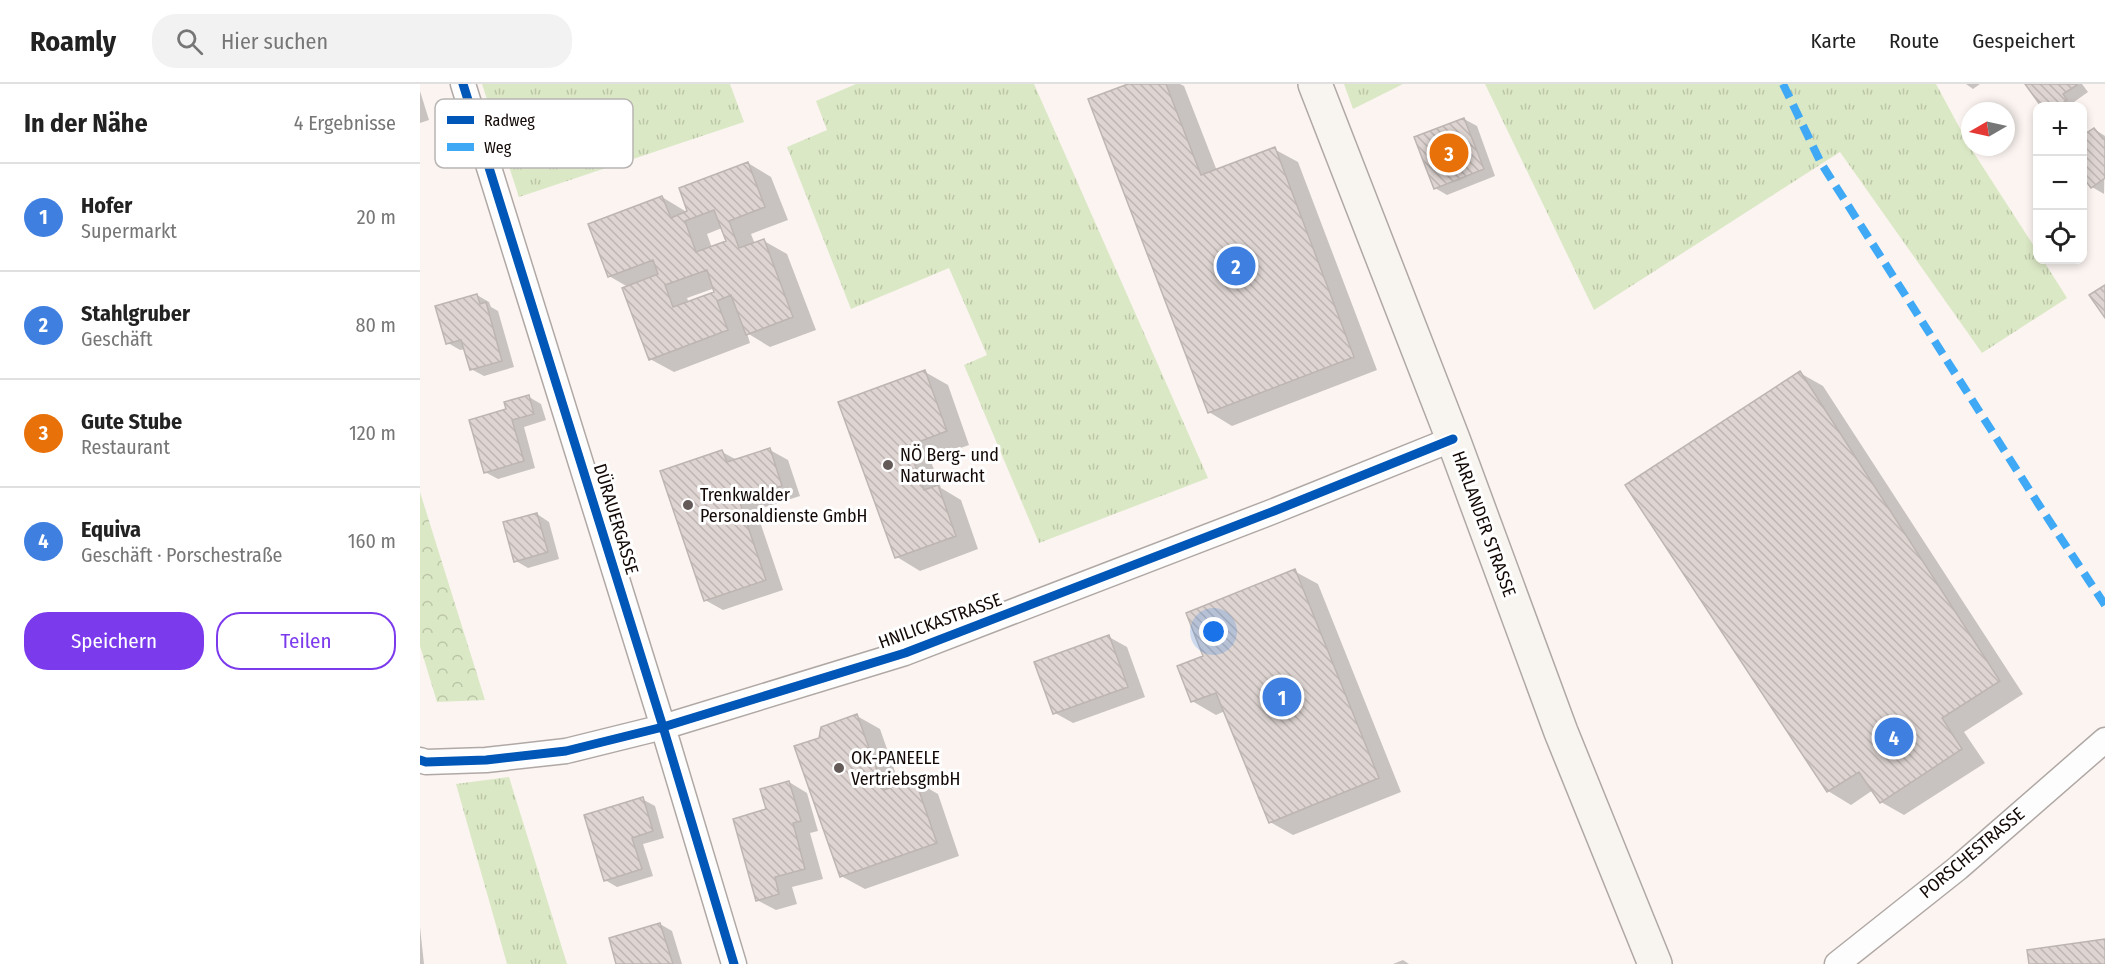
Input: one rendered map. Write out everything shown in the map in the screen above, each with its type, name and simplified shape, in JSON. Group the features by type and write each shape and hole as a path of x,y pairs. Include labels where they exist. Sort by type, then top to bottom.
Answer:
{"main road":[{"name":"HARLANDER STRASSE","path":"1315,84 1453,439 1561,732 1655,964"}],"street":[{"name":"DÜRAUERGASSE","path":"463,84 468,99"},
{"name":"DÜRAUERGASSE","path":"489,168 663,727 734,964"},
{"name":"HNILICKASTRASSE","path":"420,760 426,762 486,760 566,751 663,727 904,653 1263,516 1453,439"},
{"name":"PORSCHESTRASSE","path":"1837,964 1958,868 2105,740"}],"green space":[{"path":"482,84 730,84 744,122 633,159 633,99 487,99"},
{"path":"856,84 1034,84 1208,478 1039,543 964,365 987,355 949,268 851,309 787,147 827,130 816,101"},
{"path":"1344,84 1403,84 1353,109"},
{"path":"1485,84 1936,84 1961,130 1961,156 1976,156 2033,245 2033,264 2046,264 2067,298 1982,353 1840,152 1594,310"},
{"path":"510,168 606,168 519,197"},
{"path":"420,492 485,700 437,702 420,646"},
{"path":"509,777 567,964 507,964 456,784"}],"building":[{"path":"1128,84 1166,84 1201,175 1275,147 1354,357 1208,413 1088,99"},
{"path":"2025,84 2077,85 2063,94 2067,100 2064,102 2038,102"},
{"path":"1464,118 1484,169 1434,189 1414,137"},
{"path":"2094,128 2105,139 2105,178 2091,188 2087,183 2087,133"},
{"path":"748,162 765,207 729,221 739,248 764,239 793,317 746,335 731,295 717,301 728,330 649,360 622,288 658,274 653,260 608,277 588,224 662,196 671,218 687,211 679,188","holes":["714,210 726,241 696,252 685,221","707,270 714,292 673,307 665,285"]},
{"path":"2105,285 2105,318 2089,295"},
{"path":"477,294 480,304 486,302 502,361 470,370 461,340 446,344 435,306"},
{"name":"NÖ Berg- und Naturwacht","path":"925,370 947,431 908,446 924,490 938,485 956,536 895,558 838,402"},
{"path":"1800,371 2000,681 1942,718 1962,749 1880,803 1859,772 1827,792 1625,485"},
{"path":"529,395 534,414 512,420 524,461 484,473 469,420 506,409 504,402"},
{"path":"770,448 782,486 739,500 766,580 704,601 660,471 722,450 727,462"},
{"path":"537,513 548,552 514,562 503,522"},
{"path":"1295,569 1379,778 1269,823 1216,693 1191,702 1177,666 1203,656 1186,613"},
{"path":"1109,635 1128,687 1053,714 1034,662"},
{"path":"857,714 884,790 915,779 937,843 840,877 794,746 819,738 821,727"},
{"path":"789,781 801,821 793,823 805,869 775,877 779,894 756,901 733,819 766,809 760,789"},
{"path":"643,797 653,831 632,838 642,869 604,881 584,815"},
{"path":"660,923 673,964 616,964 609,938"},
{"path":"2105,939 2105,964 2029,964 2027,950"}],"marked path":[{"path":"1783,84 1821,163 2105,605"}],"cycle path":[{"path":"463,84 468,99"},
{"path":"489,168 663,727 734,964"},
{"path":"420,760 426,762 486,760 566,751 663,727 905,653 1274,511 1453,439"}],"place":[{"name":"Gute Stube","path":"1449,153"},
{"name":"Stahlgruber","path":"1236,266"},
{"name":"NÖ Berg- und Naturwacht","path":"888,465"},
{"name":"Trenkwalder Personaldienste GmbH","path":"688,505"},
{"name":"Hofer","path":"1282,697"},
{"name":"Equiva","path":"1894,737"},
{"name":"OK-PANEELE VertriebsgmbH","path":"839,768"}]}
